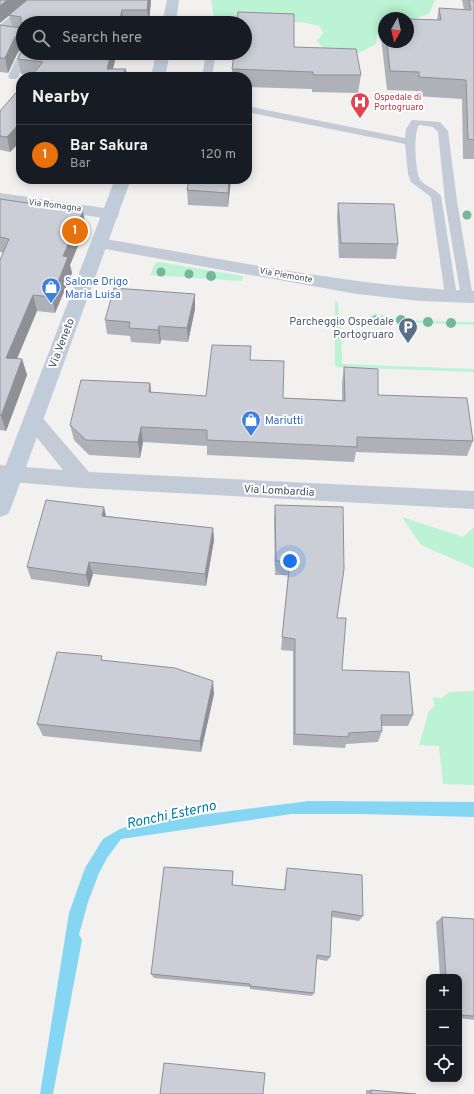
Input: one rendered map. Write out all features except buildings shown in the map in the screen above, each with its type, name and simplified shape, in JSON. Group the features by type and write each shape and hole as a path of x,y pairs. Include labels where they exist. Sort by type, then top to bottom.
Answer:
{"main road":[{"path":"170,16 173,0"},
{"path":"159,72 162,60"},
{"name":"Via Veneto","path":"0,508 6,473 32,420 122,184"}],"street":[{"path":"20,16 38,0"},
{"path":"0,33 16,19"},
{"path":"0,33 15,36"},
{"name":"Via Romagna","path":"0,198 110,214"},
{"name":"Via Piemonte","path":"100,243 357,288 464,297"},
{"path":"32,420 84,480"},
{"name":"Via Lombardia","path":"6,473 84,480 474,500"}],"lane":[{"path":"13,77 21,60"},
{"path":"208,72 210,60"},
{"path":"252,110 410,142"},
{"path":"416,122 436,124 443,131 464,297 436,196 416,182 413,174 410,142 411,129 416,122"}],"green space":[{"path":"211,0 435,0 429,14 414,19 414,12 378,12 378,33 376,44 355,55 326,51 317,41 323,33 319,26 302,22 252,23 252,16 214,16"},
{"path":"156,262 243,276 242,281 150,275"},
{"path":"335,299 338,304 339,318 341,318 342,364 474,369 474,372 335,367"},
{"path":"377,314 407,320 474,322 474,325 370,321 371,315"},
{"path":"402,517 463,537 474,527 474,568 421,545"},
{"path":"474,691 474,785 443,784 439,746 419,745 429,711 434,706 433,697 442,698 449,692"}],"water":[{"path":"309,801 474,802 474,817 291,814 121,839 107,858 99,873 88,902 75,949 47,1094 40,1094 69,913 85,868 103,839 120,829 138,823"}],"waterway":[{"name":"Ronchi Esterno","path":"47,1094 76,940"}],"place":[{"name":"Ospedale di Portogruaro","path":"360,119"},
{"name":"Bar Sakura","path":"75,231"},
{"name":"Salone Drigo Maria Luisa","path":"51,304"},
{"name":"Parcheggio Ospedale Portogruaro","path":"408,344"},
{"name":"Mariutti","path":"251,437"}]}
